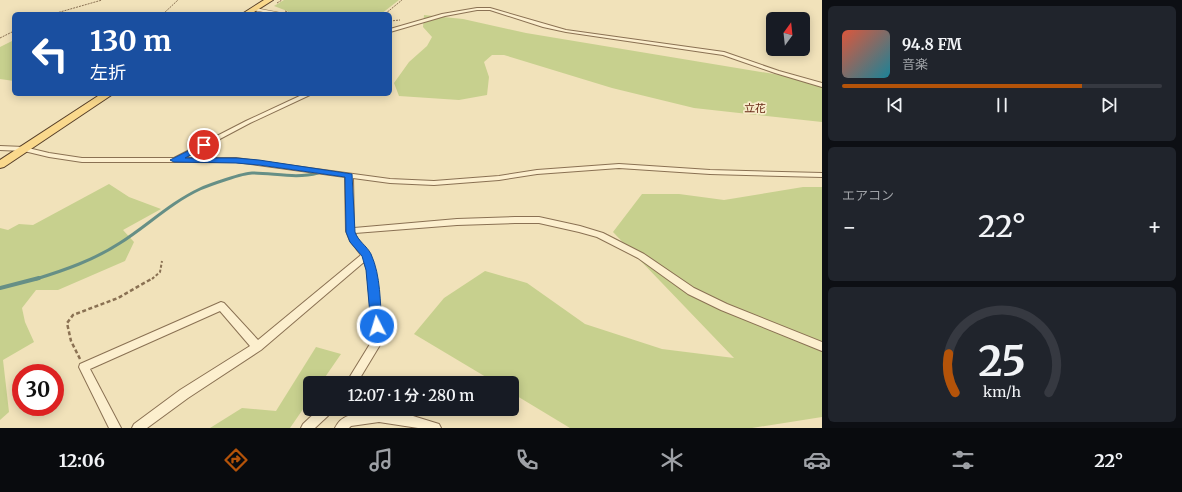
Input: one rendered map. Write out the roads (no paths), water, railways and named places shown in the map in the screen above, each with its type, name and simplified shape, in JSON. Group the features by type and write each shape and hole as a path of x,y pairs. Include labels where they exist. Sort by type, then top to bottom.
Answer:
{"main road":[{"path":"249,12 269,0"},
{"path":"0,165 105,96"}],"street":[{"path":"392,30 444,15 477,9 490,9 566,31 724,54 822,85"},
{"path":"174,160 248,122 305,96"},
{"path":"0,148 24,149 49,155 82,160 251,162 390,181 434,183 499,178 537,172 619,166 710,172 822,175"},
{"path":"349,175 350,232 353,239 366,254 371,270 378,340 356,376"},
{"path":"350,232 457,222 515,220 539,220 580,229 600,235 641,256 691,291 724,307 822,347"},
{"path":"138,428 184,394 257,347 366,254"},
{"path":"115,428 84,367 221,306 257,347"},
{"path":"307,428 320,416"},
{"path":"341,428 348,421 379,417 413,421 436,428"}],"lane":[{"path":"253,9 269,12"}],"waterway":[{"path":"39,278 100,255 130,236 179,201 200,189 234,177 252,173 293,176 318,173"},
{"path":"0,288 39,278"}],"district":[{"name":"立花","path":"755,108"}]}
